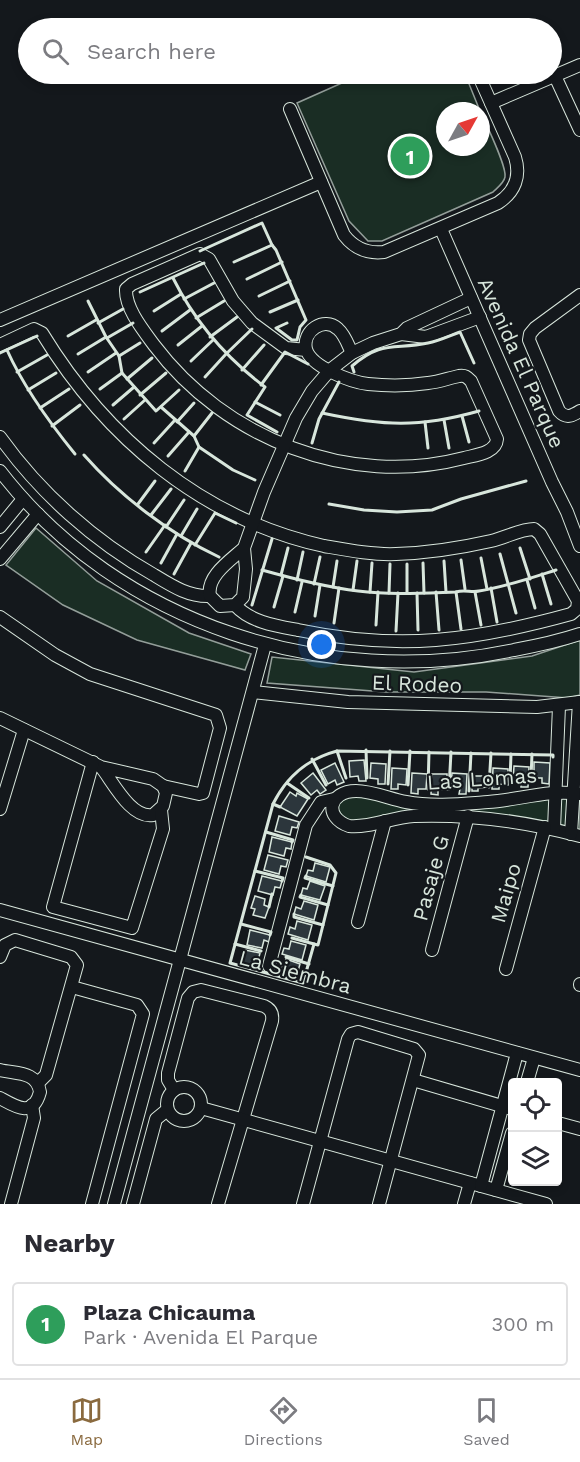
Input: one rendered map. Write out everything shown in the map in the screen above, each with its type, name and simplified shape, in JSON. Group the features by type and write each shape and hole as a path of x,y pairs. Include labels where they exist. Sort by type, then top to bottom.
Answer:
{"street":[{"path":"562,74 578,70"},
{"path":"481,84 490,102"},
{"path":"290,109 344,235 352,245 364,251 384,252 441,229 503,199 515,185 518,171 515,157 490,103 536,84"},
{"path":"559,84 580,130"},
{"path":"0,320 321,182"},
{"name":"Avenida El Parque","path":"441,229 580,546"},
{"path":"306,350 286,348 262,332 233,301 208,259 200,254 132,284 126,289 125,298 138,321 177,373 226,415 284,445 305,453 348,463 393,467 459,459 481,454 496,445 497,439 467,376 414,385 384,385 352,381 314,360 306,350 305,343 308,333 316,326 326,324 340,330 352,353"},
{"path":"580,295 535,328 529,340 561,413 569,417 580,411"},
{"path":"244,548 246,569 243,597 236,605 220,606 210,596 209,587 213,578 244,548 284,445 312,391 330,370 352,353 400,334 407,328 471,298"},
{"path":"400,334 426,337 480,317"},
{"path":"0,345 34,329 42,333 82,392 130,443 164,472 194,492 253,524 320,545 394,554 468,546 534,529 540,534 567,579 577,597 578,606 571,614 499,632 440,640 400,642 346,638 292,629 249,618 236,605"},
{"path":"0,437 44,489 65,510 104,542 168,583 190,594 210,596"},
{"path":"0,471 38,514 95,562 141,593 214,627 265,645 348,660 426,662 495,654 563,640 580,634"},
{"path":"0,526 23,499"},
{"name":"Avenida El Parque","path":"567,512 580,529"},
{"path":"0,559 38,514"},
{"path":"0,617 55,655 90,674 216,715 220,728 203,793 199,794 163,786 153,779 97,764 0,718"},
{"path":"114,1204 265,645"},
{"name":"El Rodeo","path":"253,692 348,702 537,707 580,702"},
{"name":"Las Lomas","path":"577,793 555,793 492,801 437,810 354,826 345,824 332,808 334,800 342,793 358,791 437,810 495,818 576,835 580,702"},
{"name":"Las Lomas","path":"549,828 555,793 559,706"},
{"path":"0,809 24,730"},
{"path":"97,764 53,907 132,928 163,829 161,810 166,793 163,786"},
{"path":"97,764 136,812 148,816 161,810"},
{"path":"269,966 306,825 321,802 334,800"},
{"name":"Pasaje G","path":"432,950 468,816"},
{"path":"358,922 385,821"},
{"name":"Maipo","path":"506,969 549,828"},
{"name":"La Siembra","path":"0,910 580,1070"},
{"path":"0,957 8,942 15,940 71,957 76,962 77,969 46,1075 38,1083"},
{"path":"72,987 138,1005 142,1008 143,1014 92,1204"},
{"path":"174,1090 168,1080 168,1073 188,998 193,992 201,990 264,1006 272,1012 272,1021 218,1204"},
{"path":"303,1204 348,1038 351,1034 358,1032 417,1050 419,1058 379,1204"},
{"path":"513,1078 517,1053"},
{"path":"528,1078 534,1058"},
{"path":"0,1070 29,1075 38,1083 39,1096 33,1105 25,1108 18,1108 0,1098"},
{"path":"412,1080 508,1108 476,1184 464,1204"},
{"path":"180,1087 191,1088 199,1096 201,1107 196,1118 185,1122 174,1119 167,1110 168,1098 174,1090 180,1087"},
{"path":"11,1204 34,1118 33,1105"},
{"path":"201,1107 476,1184 502,1196 546,1204"},
{"path":"133,1204 156,1119 167,1110"},
{"path":"562,1124 580,1129"},
{"path":"502,1196 508,1161"}],"green space":[{"path":"340,84 469,84 476,102 436,102 436,156 490,156 490,132 505,172 502,183 493,192 382,241 368,241 349,221 297,103"},
{"path":"36,528 97,581 189,633 251,654 245,670 137,640 63,605 6,565"},
{"path":"580,640 580,695 568,698 486,692 386,692 267,683 272,657 414,672 532,656"},
{"path":"357,793 406,805 580,796 580,833 496,815 358,823 338,816 336,801"}],"building":[{"path":"364,760 366,781 359,781 358,776 350,777 349,761"},
{"path":"534,762 550,763 549,784 542,783 542,778 534,778"},
{"path":"335,763 344,782 337,785 335,780 328,784 321,770"},
{"path":"371,763 386,764 385,784 378,784 378,779 370,778"},
{"path":"514,766 529,767 528,787 521,787 521,782 513,781"},
{"path":"392,768 407,769 406,785 398,784 398,789 391,789"},
{"path":"493,768 508,769 508,785 499,784 499,789 492,789"},
{"path":"313,773 326,790 320,794 317,790 311,795 301,783"},
{"path":"412,773 427,774 426,789 418,789 418,794 411,793"},
{"path":"452,773 467,774 466,794 459,794 460,789 451,788"},
{"path":"432,774 447,774 447,790 438,789 438,795 431,794"},
{"path":"472,776 488,776 487,787 472,791"},
{"path":"290,792 308,799 297,816 280,807"},
{"path":"279,816 299,822 297,828 292,827 290,835 275,831"},
{"path":"272,837 292,842 291,849 286,848 284,856 269,852"},
{"path":"268,855 288,860 286,867 281,866 279,874 264,870"},
{"path":"315,863 330,867 326,882 306,876 308,870 313,871"},
{"path":"262,876 282,881 280,888 275,887 273,895 258,891"},
{"path":"310,881 325,886 320,900 301,895 303,888 307,889"},
{"path":"255,896 265,899 264,905 269,907 265,918 253,915 255,909 251,908"},
{"path":"304,901 318,905 314,920 294,914 296,907 301,909"},
{"path":"297,921 312,925 308,940 288,934 290,927 295,929"},
{"path":"250,930 270,935 269,942 264,940 262,948 247,945"},
{"path":"291,941 306,945 302,960 282,954 284,948 289,949"},
{"path":"245,950 260,953 258,961 263,963 262,970 242,965"},
{"path":"286,959 300,964 296,978 276,973 278,966 283,967"}],"wall":[{"path":"200,251 262,223 306,320 300,327 297,340 292,340 276,328 287,323"},
{"path":"234,262 272,245"},
{"path":"247,279 282,262"},
{"path":"140,292 204,263"},
{"path":"173,278 191,309 212,338 237,364 265,387 247,415 277,432"},
{"path":"259,296 290,281"},
{"path":"184,299 214,283"},
{"path":"154,311 181,294"},
{"path":"270,312 298,300"},
{"path":"88,301 106,337 119,356 122,373 156,411 179,390"},
{"path":"196,318 224,301"},
{"path":"98,323 123,309"},
{"path":"162,331 190,310"},
{"path":"210,337 237,317"},
{"path":"68,336 96,320"},
{"path":"107,338 133,323"},
{"path":"178,345 202,326"},
{"path":"205,377 252,329"},
{"path":"354,372 352,366 372,352 388,347 428,343 460,332 474,363"},
{"path":"0,353 37,336"},
{"path":"78,354 106,337"},
{"path":"191,361 213,340"},
{"path":"119,356 140,343"},
{"path":"242,370 264,345"},
{"path":"7,350 21,378 75,454"},
{"path":"261,385 285,352 308,364"},
{"path":"88,372 116,353"},
{"path":"17,372 47,355"},
{"path":"127,379 152,358"},
{"path":"28,390 56,373"},
{"path":"100,389 122,373"},
{"path":"140,395 166,373"},
{"path":"312,443 319,419 339,382"},
{"path":"113,405 134,387"},
{"path":"40,408 69,389"},
{"path":"124,419 145,400"},
{"path":"255,402 280,415"},
{"path":"177,422 194,403"},
{"path":"52,426 80,405"},
{"path":"161,407 194,436 199,447 233,470 255,480"},
{"path":"322,413 383,423 419,423 479,411"},
{"path":"194,436 212,413"},
{"path":"462,416 469,442"},
{"path":"154,443 175,420"},
{"path":"444,420 449,448"},
{"path":"425,422 428,448"},
{"path":"168,456 189,432"},
{"path":"185,471 199,447"},
{"path":"84,455 113,485 147,513 182,537 219,557"},
{"path":"138,504 155,481"},
{"path":"329,504 364,510 397,512 432,510 461,499 526,481"},
{"path":"151,515 171,489"},
{"path":"166,527 184,500"},
{"path":"181,536 197,509"},
{"path":"195,545 215,513 236,523"},
{"path":"146,552 165,525"},
{"path":"161,563 177,534"},
{"path":"252,605 272,539"},
{"path":"174,574 191,543"},
{"path":"281,575 288,548"},
{"path":"520,548 530,579"},
{"path":"297,580 303,552"},
{"path":"500,554 516,613"},
{"path":"314,584 320,557"},
{"path":"481,558 487,589"},
{"path":"461,560 465,589"},
{"path":"333,587 337,561"},
{"path":"353,590 357,561"},
{"path":"444,561 446,592"},
{"path":"370,592 372,563"},
{"path":"423,563 424,593"},
{"path":"389,593 390,564"},
{"path":"407,564 407,593"},
{"path":"262,570 346,589 407,593 476,591 508,585 556,570"},
{"path":"542,574 551,604"},
{"path":"274,607 283,576"},
{"path":"527,580 535,608"},
{"path":"295,612 302,582"},
{"path":"315,616 320,585"},
{"path":"334,623 339,588"},
{"path":"491,588 497,622"},
{"path":"376,625 378,592"},
{"path":"436,592 439,630"},
{"path":"456,592 461,629"},
{"path":"475,592 481,625"},
{"path":"396,631 398,593"},
{"path":"417,593 418,630"},
{"path":"366,750 367,778"},
{"path":"337,751 346,778"},
{"path":"280,807 273,804 291,777 307,764 337,751 553,755 553,757"},
{"path":"388,784 390,751"},
{"path":"408,785 410,751"},
{"path":"428,789 429,752"},
{"path":"449,789 451,752"},
{"path":"469,791 471,753"},
{"path":"489,787 491,753"},
{"path":"510,781 511,754"},
{"path":"531,778 532,754"},
{"path":"312,759 326,785"},
{"path":"287,783 309,798"},
{"path":"273,804 230,963 303,983 314,944 292,938"},
{"path":"266,832 293,840 292,842"},
{"path":"306,857 330,865 336,873 318,945 314,944"},
{"path":"255,871 283,878 282,881"},
{"path":"306,876 305,878 333,886"},
{"path":"269,907 272,894"},
{"path":"301,895 300,897 328,905"},
{"path":"294,914 294,917 323,925"},
{"path":"241,924 271,932 270,935"},
{"path":"235,944 261,951"},
{"path":"286,957 309,964"}],"place":[{"name":"Plaza Chicauma","path":"410,156"}]}
